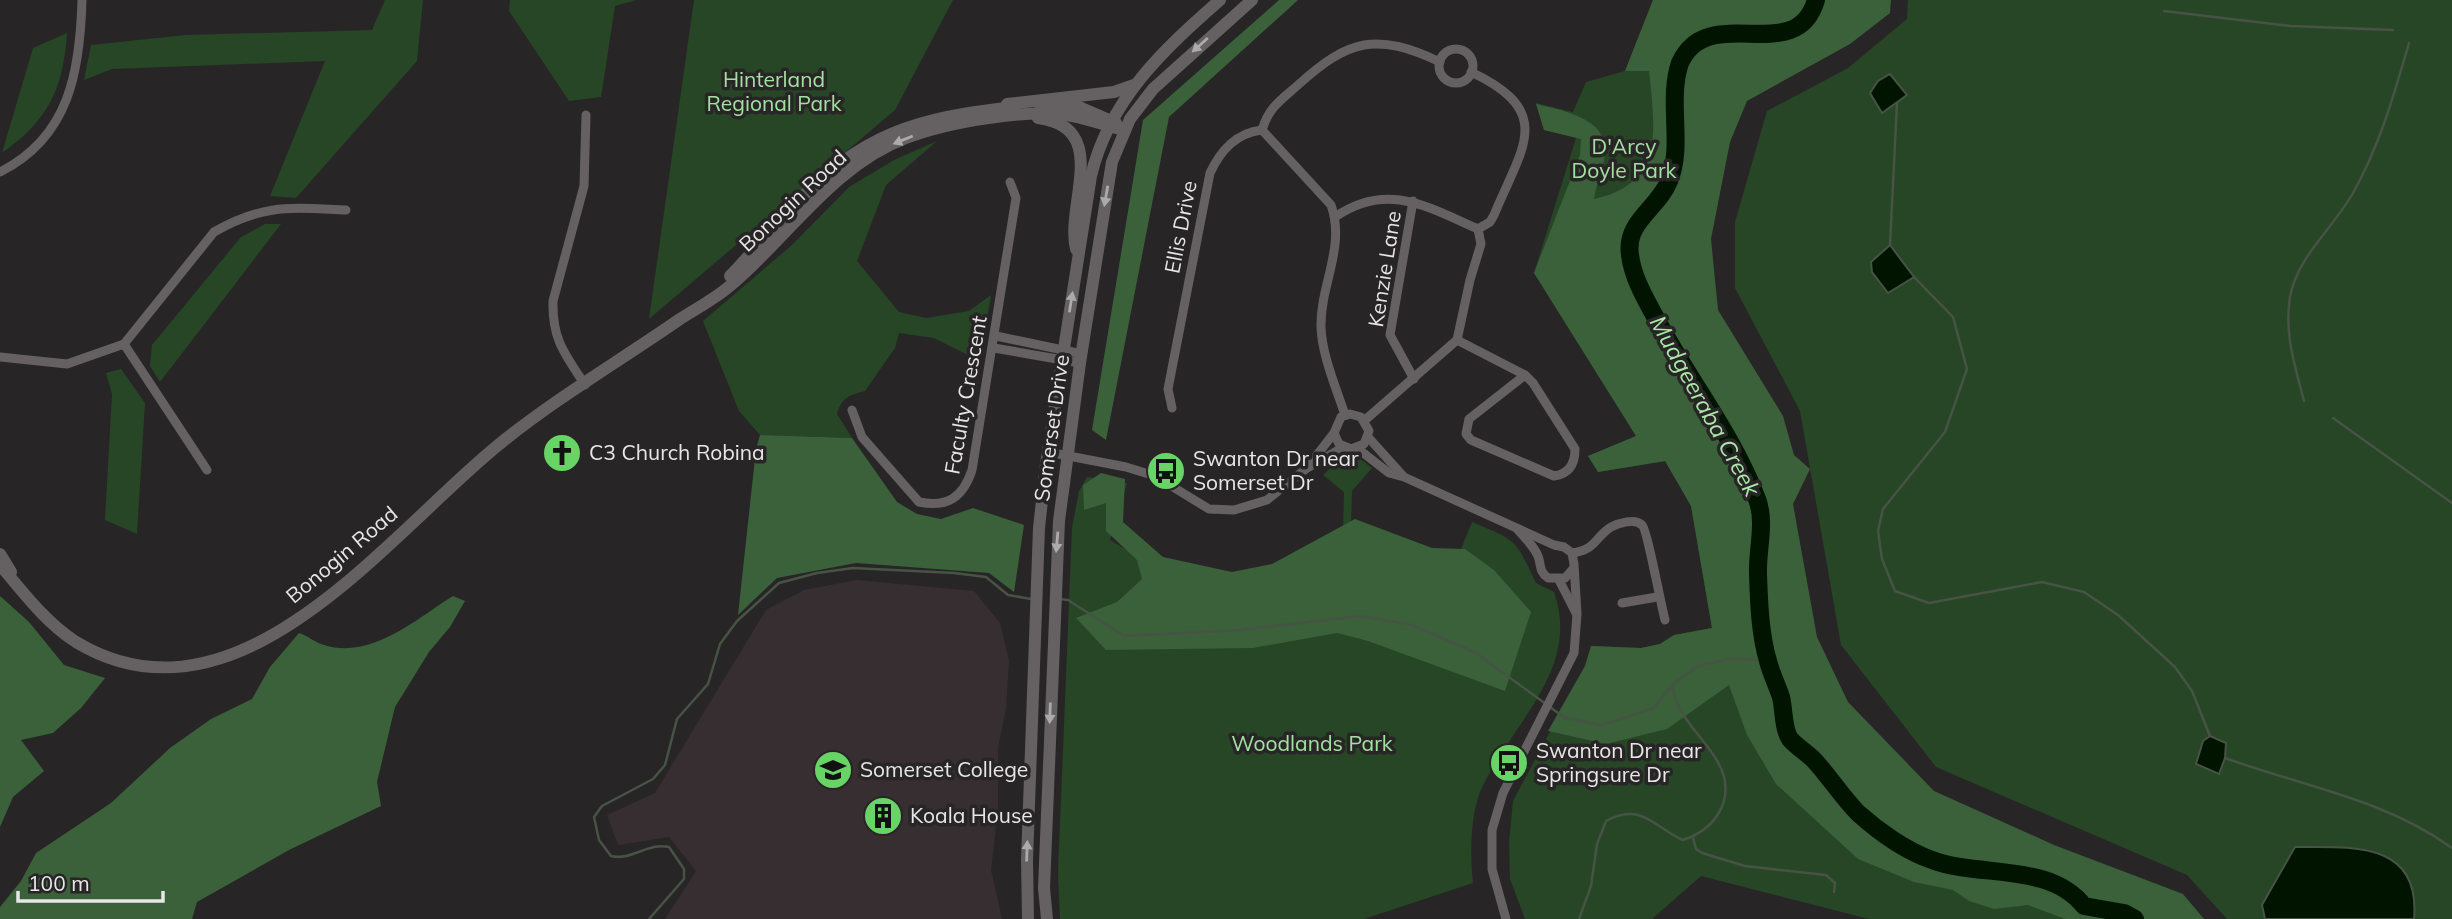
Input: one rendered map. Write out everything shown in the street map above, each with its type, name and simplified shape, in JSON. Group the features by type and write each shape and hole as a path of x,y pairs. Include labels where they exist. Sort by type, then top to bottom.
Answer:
{"street":[{"path":"0,172 38,144 67,100 79,60 82,0"},
{"name":"Somerset Drive","path":"1028,919 1036,580 1048,452 1091,176 1109,122 1134,85 1177,38 1220,0"},
{"name":"Somerset Drive","path":"1048,919 1044,888 1054,582 1066,455 1112,162 1124,130 1140,104 1161,80 1252,0"},
{"path":"1345,415 1324,346 1321,325 1337,234 1335,217 1331,205 1262,130 1268,111 1340,51 1390,44 1440,62"},
{"path":"1463,51 1472,63 1471,72 1464,81 1452,83 1442,76 1440,62 1447,52 1463,51"},
{"path":"1471,72 1509,93 1522,111 1525,126 1523,146 1494,215 1490,222 1478,229"},
{"path":"991,114 1013,102 1114,92 1134,85"},
{"name":"Bonogin Road","path":"694,310 739,267 787,212 829,170 869,143 917,122 1061,105 1079,107 1124,130"},
{"path":"991,114 1046,119 1060,125 1075,137 1082,162 1072,233 1078,255"},
{"name":"Bonogin Road","path":"0,565 22,590 76,641 112,658 130,664 165,668 187,667 227,658 279,630 345,583 505,439 694,310 710,302 758,262 856,166 906,138 991,114"},
{"path":"585,385 557,341 552,319 553,301 584,186 586,115"},
{"name":"Ellis Drive","path":"1172,408 1168,389 1210,173 1217,157 1244,132 1262,130"},
{"path":"787,212 797,215 832,180 856,166"},
{"name":"Faculty Crescent","path":"852,410 862,437 911,497 928,504 945,503 960,496 972,470 996,336 1016,198 1010,182"},
{"path":"1335,217 1352,205 1388,198 1413,201 1478,229"},
{"name":"Kenzie Lane","path":"1413,201 1390,335 1414,379"},
{"path":"0,357 66,364 124,344 214,232 234,221 276,207 346,210"},
{"path":"1365,420 1457,340 1469,280 1481,244 1478,229"},
{"path":"996,336 1081,359"},
{"path":"1457,340 1525,375 1533,383 1574,449 1576,469 1563,475 1554,476 1471,440 1466,434 1469,419 1525,375"},
{"path":"124,344 207,470"},
{"path":"994,348 1063,355"},
{"path":"1307,468 1334,433 1338,420 1345,415 1356,414 1365,420 1368,438 1404,477"},
{"path":"1334,433 1344,447"},
{"path":"1357,448 1368,438"},
{"path":"1048,452 1155,476 1193,502 1209,509 1234,510 1267,500 1307,468 1344,447 1357,448 1389,473 1404,477 1554,545 1564,547 1572,553 1577,614 1574,653 1558,690 1503,793 1494,822 1492,869 1506,919"},
{"path":"1572,553 1597,544 1604,534 1617,524 1642,524 1648,535 1657,597 1665,620"},
{"path":"1515,526 1539,559 1544,575 1559,580 1577,614"},
{"path":"1539,559 1544,550 1554,545"},
{"name":"Bonogin Road","path":"0,554 22,590"},
{"path":"1559,580 1573,569"},
{"path":"1622,603 1657,597"}],"shaded area":[{"path":"1890,74 1907,95 1882,113 1870,93 1878,81"},
{"path":"1890,245 1914,277 1888,293 1872,272 1871,262"},
{"name":"Somerset College","path":"857,580 974,591 1000,623 1009,661 1006,708 998,748 998,810 991,870 1002,919 665,919 696,871 669,837 618,845 607,815 655,793 766,610 804,590"},
{"path":"2210,736 2226,743 2225,758 2219,774 2196,764 2203,741"},
{"path":"2295,847 2360,849 2394,862 2406,875 2413,894 2414,919 2265,919 2262,905"}],"green space":[{"path":"385,0 423,0 417,61 296,198 270,196 325,61 112,69 84,80 91,45 186,35 372,30"},
{"path":"510,0 636,0 615,6 601,97 569,101 509,11"},
{"name":"Hinterland Regional Park","path":"694,0 953,0 895,110 649,319"},
{"path":"1279,0 1298,0 1169,117 1106,440 1092,430 1143,120"},
{"name":"D'Arcy Doyle Park","path":"1653,0 1816,0 1679,67 1781,696 2135,919 1869,919 1701,876 1652,919 1525,919 1510,879 1509,843 1513,801 1585,666 1591,646 1641,648 1660,644 1674,635 1712,628 1691,506 1666,461 1598,472 1588,456 1636,436 1534,273 1576,138 1544,130 1536,103 1573,112 1586,82 1625,71"},
{"path":"1653,0 1891,0 1890,13 1850,44 1747,101 1730,142 1711,239 1718,310 1783,416 1794,455 1810,469 1793,504 1817,637 1848,702 1934,791 2054,845 2183,894 2204,919 2065,919 2028,905 1994,909 1969,901 1953,890 1914,882 1858,859 1776,784 1747,735 1729,685 1667,729 1606,744 1548,731 1585,666 1591,646 1641,648 1660,644 1674,635 1712,628 1691,506 1665,461 1598,472 1588,456 1636,436 1534,273 1580,155 1581,139 1544,130 1536,104 1568,112 1598,130 1605,150 1594,199 1617,192 1633,181 1644,167 1650,151 1653,113 1649,71 1625,71"},
{"path":"1908,0 2452,0 2452,919 2227,919 2187,875 1936,767 1841,645 1800,411 1735,288 1735,222 1767,111 1848,68 1907,19"},
{"path":"67,33 62,71 50,102 31,128 2,153 33,48"},
{"path":"937,141 886,185 857,261 899,312 926,318 969,311 991,295 980,361 934,338 899,333 895,348 865,391 847,398 839,408 837,414 852,438 760,435 739,411 703,321 792,245 849,187 894,160"},
{"path":"265,224 281,224 160,382 150,366 152,345 241,237"},
{"path":"121,369 145,403 137,534 105,520 112,394 106,373"},
{"path":"760,435 852,438 897,502 917,514 941,519 973,508 1024,525 1014,592 989,573 856,563 777,578 738,615 756,449"},
{"name":"Woodlands Park","path":"1349,456 1359,458 1372,468 1352,491 1351,525 1457,559 1472,522 1513,543 1519,549 1536,583 1554,592 1560,621 1558,647 1550,673 1538,697 1492,768 1480,792 1474,813 1472,837 1473,883 1364,919 1060,919 1058,873 1072,528 1079,491 1087,477 1127,483 1110,540 1148,560 1189,573 1232,578 1254,577 1275,573 1291,566 1343,529 1344,492 1323,475 1339,460"},
{"path":"1101,473 1125,479 1123,522 1163,557 1232,572 1272,564 1355,519 1432,548 1465,549 1494,570 1531,612 1505,691 1368,641 1337,633 1253,648 1106,650 1076,618 1117,602 1142,579 1137,560 1106,531 1106,503 1084,510 1083,485"},
{"path":"0,596 29,622 64,665 105,678 81,708 53,733 21,740 44,771 13,797 0,827"},
{"path":"453,596 465,601 395,707 377,782 381,806 289,850 197,902 192,919 0,919 0,907 21,881 36,853 111,803 170,748 211,719 252,699 270,667 299,633 324,645 359,647 392,635"}],"waterway":[{"name":"Mudgeeraba Creek","path":"1816,0 1806,20 1790,30 1772,34 1710,36 1693,45 1680,63 1676,78 1675,153 1669,181 1658,200 1637,224 1630,243 1634,273 1642,291 1671,346 1736,454 1760,508 1759,607 1765,651 1781,697 1788,735 1814,760 1858,813 1902,846 1932,860 1951,865 2033,877 2069,892 2084,906 2124,913 2135,919"},
{"path":"2164,11 2291,26 2393,30"},
{"path":"2304,401 2289,337 2290,297 2294,282 2308,255 2345,206 2363,175 2386,120 2409,43"},
{"path":"1890,245 1897,103"},
{"path":"1914,277 1953,317 1967,369 1945,432 1883,509 1878,531 1882,559 1895,591 1929,603 2042,582 2084,592 2118,615 2175,667 2192,691 2210,736"},
{"path":"2333,418 2452,503"},
{"path":"649,919 684,879 684,869 669,847 654,847 626,856 611,856 599,840 594,817 602,806 653,779 665,765 677,719 708,684 720,644 737,621 779,583 817,573 853,568 954,573 986,577 1008,595 1031,599"},
{"path":"1059,599 1068,600 1124,636 1240,630 1361,616 1412,625 1476,653 1565,718 1602,725 1654,708 1672,685 1698,666 1730,659 1767,660"},
{"path":"1579,919 1591,886 1597,844 1606,821 1618,816 1638,815 1683,840 1706,827 1721,808 1725,797 1722,772 1710,750 1684,716 1672,685"},
{"path":"2225,758 2371,805 2426,831 2452,848"},
{"path":"1693,838 1696,849 1702,853 1745,866 1826,875 1835,883 1834,892"}],"place":[{"name":"C3 Church Robina","path":"562,453"},
{"name":"Swanton Dr near Somerset Dr","path":"1166,471"},
{"name":"Swanton Dr near Springsure Dr","path":"1509,763"},
{"name":"Somerset College","path":"833,770"},
{"name":"Koala House","path":"883,816"}]}
